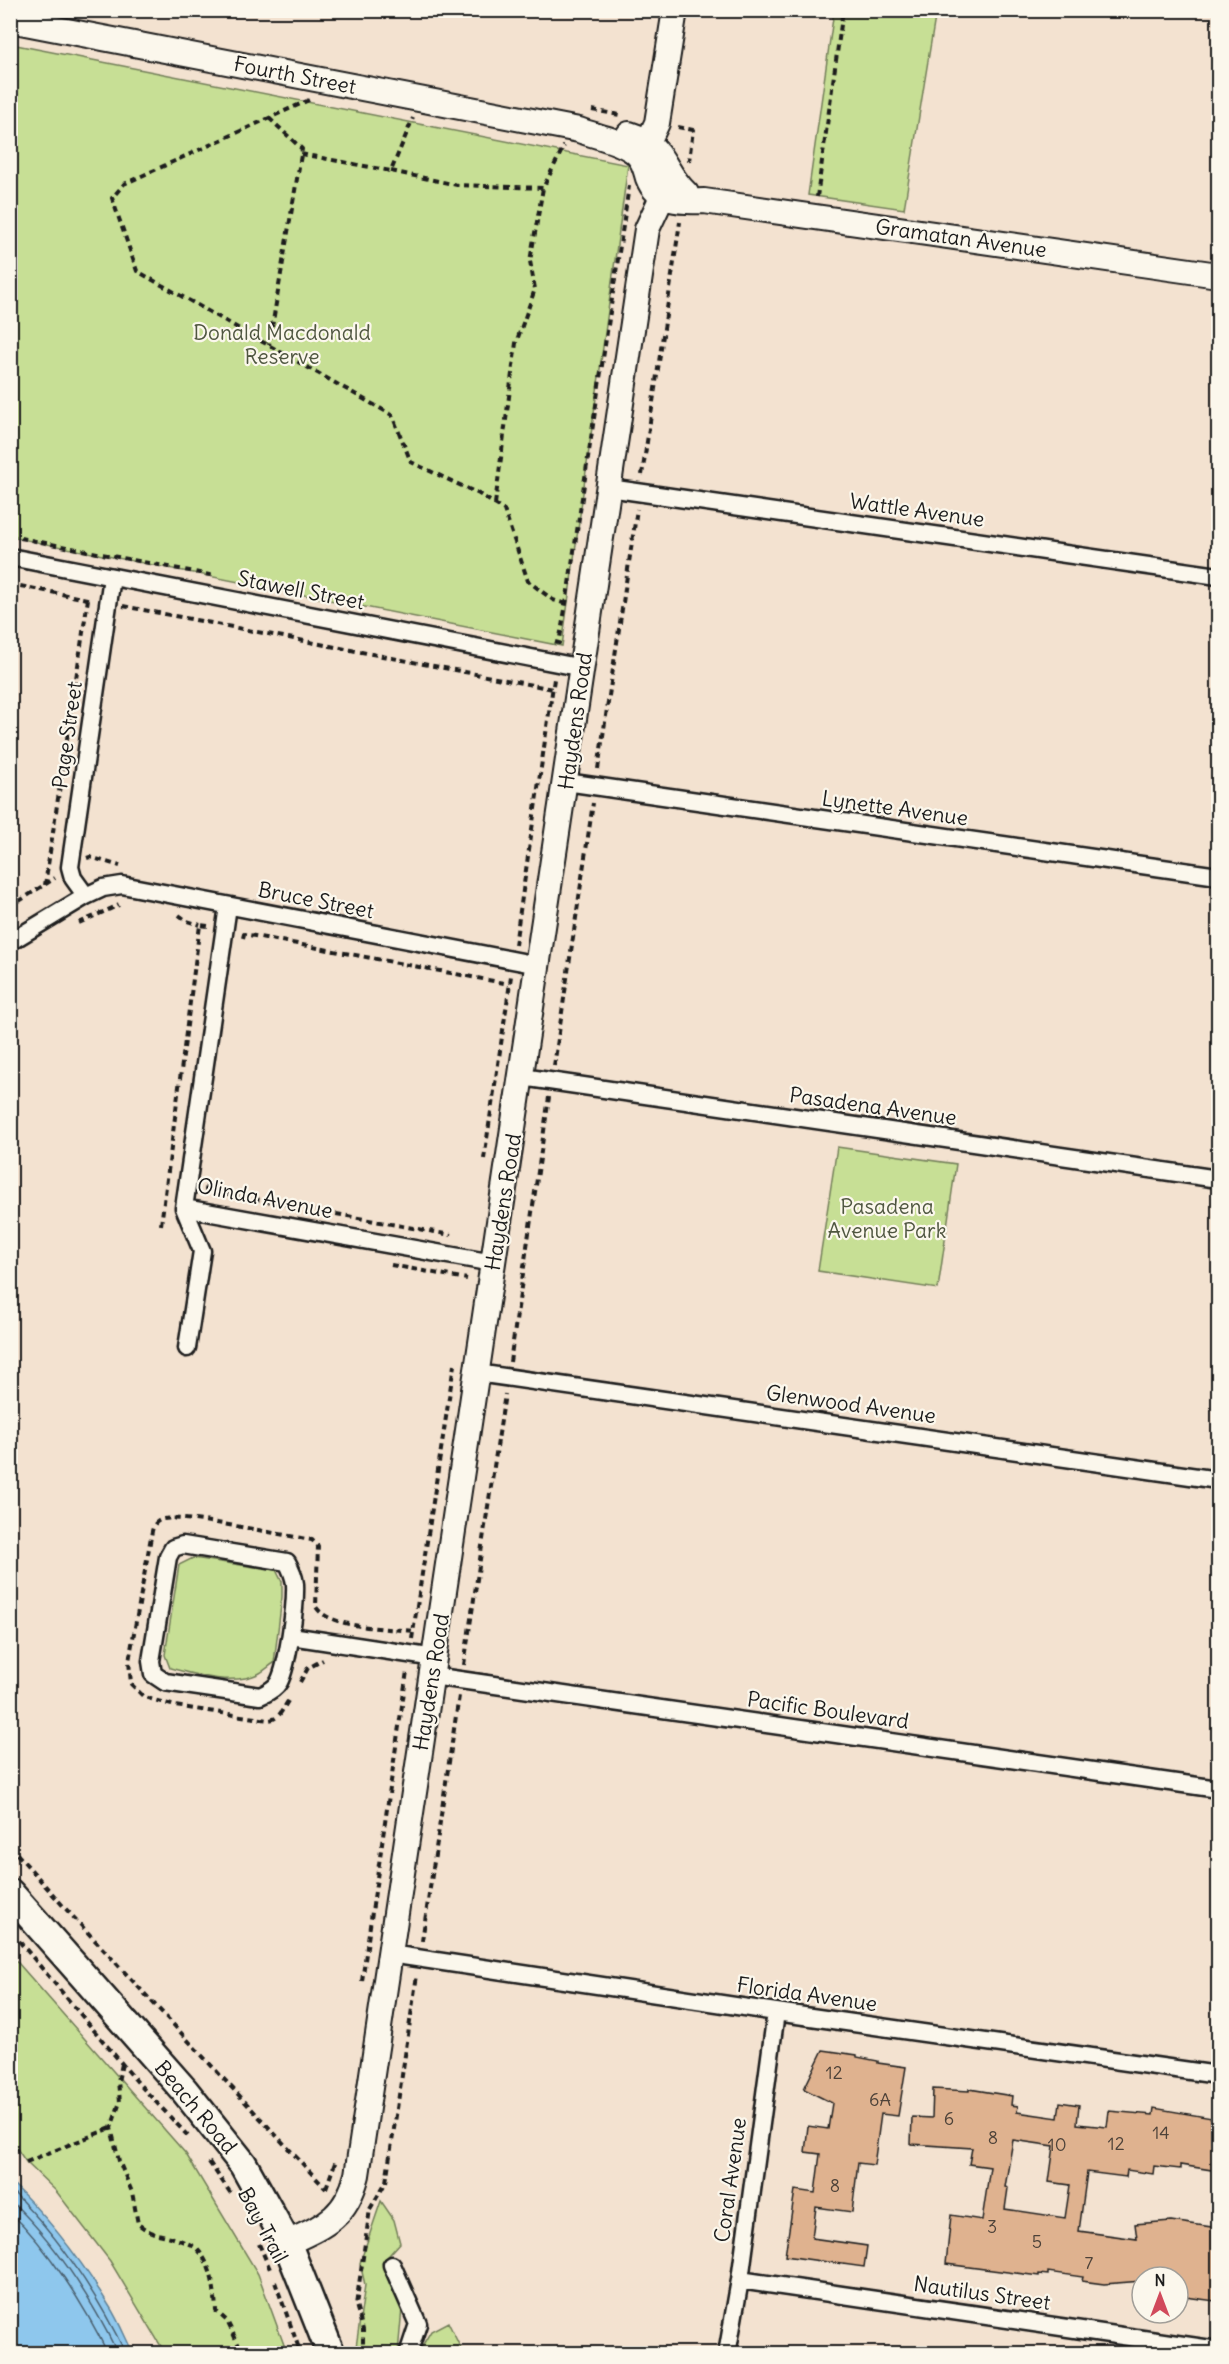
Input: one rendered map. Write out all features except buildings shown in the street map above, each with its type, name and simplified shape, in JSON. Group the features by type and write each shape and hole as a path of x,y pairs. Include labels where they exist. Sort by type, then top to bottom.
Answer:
{"main road":[{"name":"Beach Road","path":"10,1893 184,2090 228,2144 256,2185 287,2243 331,2354"}],"street":[{"path":"669,190 649,180 643,148 657,123 675,10"},
{"name":"Fourth Street","path":"10,20 572,141 619,131 643,148"},
{"name":"Gramatan Avenue","path":"669,190 685,193 704,201 1218,275"},
{"name":"Haydens Road","path":"344,2209 357,2175 477,1373 482,1261 522,1077 647,230 669,190"},
{"name":"Wattle Avenue","path":"609,488 1218,576"},
{"name":"Stawell Street","path":"10,557 583,668"},
{"name":"Page Street","path":"86,896 73,878 70,867 112,577"},
{"name":"Lynette Avenue","path":"566,782 1218,876"},
{"name":"Bruce Street","path":"10,942 86,896 103,888 122,885 538,965"},
{"name":"Olinda Avenue","path":"228,906 184,1208 482,1261"},
{"name":"Pasadena Avenue","path":"522,1077 1218,1179"},
{"path":"184,1208 202,1251 187,1348"},
{"name":"Glenwood Avenue","path":"477,1373 1218,1480"},
{"path":"183,1545 287,1562 292,1570 295,1585 291,1635 278,1683 269,1692 260,1696 165,1682 153,1674 151,1662 168,1557 173,1548 183,1545"},
{"name":"Pacific Boulevard","path":"291,1635 410,1654 462,1680 1218,1789"},
{"name":"Florida Avenue","path":"390,1954 1218,2075"},
{"name":"Coral Avenue","path":"727,2354 740,2280 776,2012"},
{"path":"287,2243 326,2224 344,2209"},
{"path":"392,2265 418,2324 408,2354"},
{"name":"Nautilus Street","path":"740,2280 1218,2350"}],"path":[{"path":"817,198 843,10"},
{"path":"315,97 124,184 112,198 137,271 392,415 411,462 479,494 504,510 528,581 553,600 591,611"},
{"path":"391,171 413,117 421,118"},
{"path":"269,118 302,149 269,345"},
{"path":"553,143 572,141"},
{"path":"495,504 516,343 535,289 531,261 543,188 572,141"},
{"path":"301,154 457,185 543,188"},
{"path":"483,1170 556,663 629,185"},
{"path":"363,2354 363,2330 356,2305 370,2209 386,2182 681,218"},
{"path":"10,536 222,578"},
{"path":"10,584 553,689"},
{"path":"45,885 88,599"},
{"path":"551,642 559,643"},
{"path":"76,925 109,908 127,905"},
{"path":"168,912 200,925 510,984"},
{"path":"161,1225 200,925"},
{"path":"242,945 244,934"},
{"path":"208,1179 206,1190 473,1239 482,1261 467,1279"},
{"path":"361,1987 454,1361"},
{"path":"289,1699 275,1720 268,1720 175,1706 144,1697 131,1684 129,1662 152,1531 154,1525 160,1520 184,1518 312,1540 318,1546 316,1606 319,1611 345,1623 413,1630"},
{"path":"295,1690 308,1668 324,1659 334,1661"},
{"path":"397,1670 407,1672"},
{"path":"10,1846 344,2209 367,2230"},
{"path":"18,1940 192,2141"},
{"path":"123,2064 118,2081 120,2102 111,2128 118,2161 132,2192 138,2224 151,2234 175,2238 197,2248 209,2270 215,2293 216,2311 227,2321 243,2354"},
{"path":"26,2162 111,2128"},
{"path":"326,2188 337,2151"},
{"name":"Bay Trail","path":"203,2154 234,2198"},
{"name":"Bay Trail","path":"258,2241 301,2354"}],"green space":[{"path":"834,11 936,11 904,209 808,195"},
{"name":"Donald Macdonald Reserve","path":"11,44 628,165 562,646 11,537"},
{"name":"Pasadena Avenue Park","path":"837,1147 956,1164 938,1289 818,1271"},
{"path":"193,1558 276,1570 282,1582 282,1597 274,1663 260,1673 237,1679 226,1679 170,1668 165,1655 179,1565"},
{"path":"11,1955 186,2154 258,2274 287,2353 165,2353 110,2261 56,2191 26,2162 11,2140"},
{"path":"381,2201 394,2220 400,2243 382,2263 402,2308 398,2353 355,2354 365,2285 360,2263"},
{"path":"448,2322 463,2353 418,2353 431,2331"}],"water":[{"path":"10,2181 51,2224 87,2271 112,2310 133,2353 11,2353"}]}
